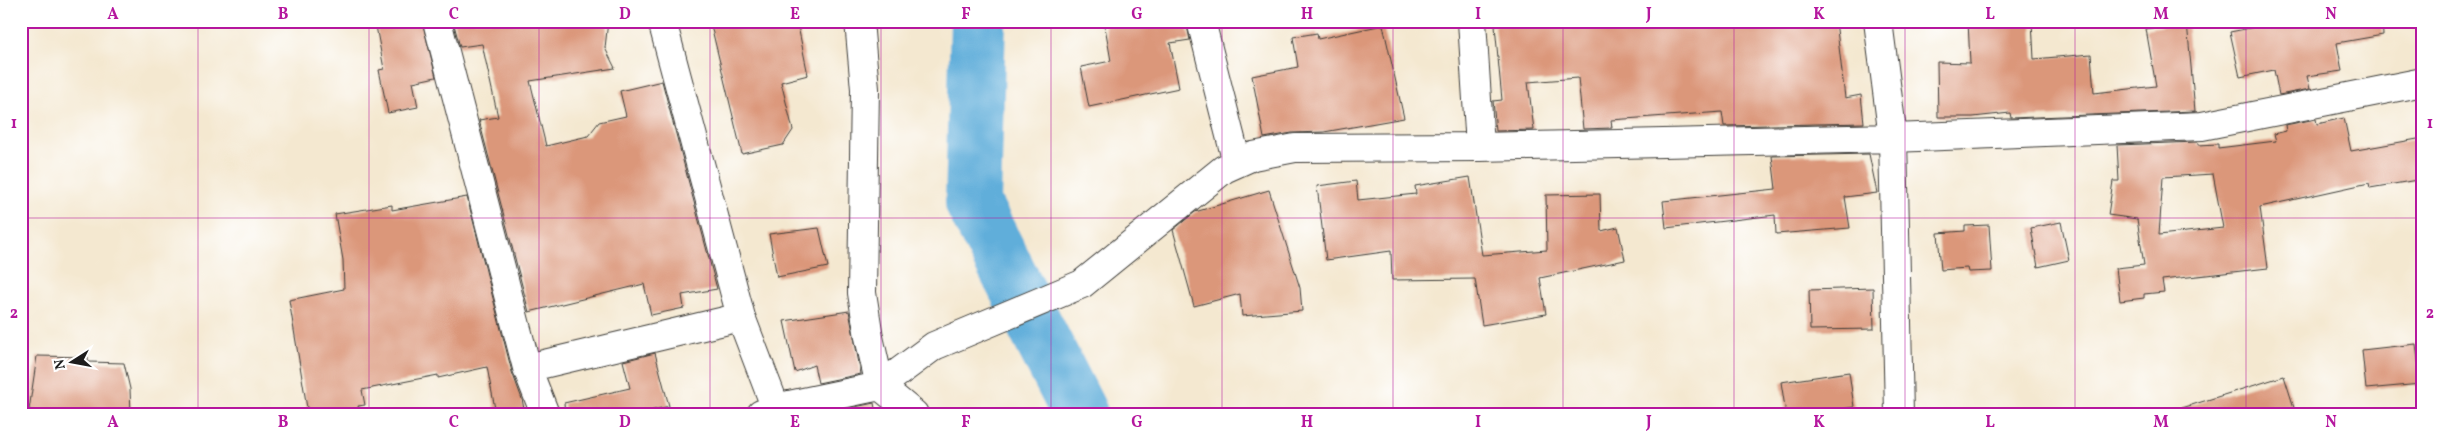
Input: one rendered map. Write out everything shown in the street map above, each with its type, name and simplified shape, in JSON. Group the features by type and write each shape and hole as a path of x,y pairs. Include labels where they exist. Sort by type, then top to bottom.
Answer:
{"street":[{"path":"437,21 527,368 546,414"},
{"path":"662,21 741,317 772,412 880,386 934,346 1082,284 1224,169 1253,156 1295,148 1480,147 1893,138 2202,126 2423,82"},
{"path":"858,21 865,88 862,293 880,386 914,414"},
{"path":"1201,21 1238,163"},
{"path":"1472,21 1480,147"},
{"path":"1878,21 1893,138 1899,414"},
{"path":"527,368 741,317"}],"building":[{"path":"403,21 422,21 436,77 413,82 418,107 388,113 379,70 384,69 376,26"},
{"path":"453,21 608,21 605,48 615,68 530,81 546,146 588,136 599,122 626,116 620,91 662,81 717,289 682,295 684,308 651,315 644,284 529,312 479,120 498,117 482,44 460,47"},
{"path":"710,21 797,21 808,75 781,82 793,130 783,145 742,154"},
{"path":"1104,21 1186,21 1190,40 1170,43 1179,88 1089,107 1081,67 1111,61"},
{"path":"1549,21 1836,21 1845,98 1861,95 1864,123 1724,126 1722,112 1611,120 1612,128 1583,129 1578,78 1528,82 1534,130 1496,131 1493,101 1502,100 1495,26"},
{"path":"1968,21 2032,21 2034,59 2091,54 2094,93 2156,86 2146,29 2187,22 2195,111 2011,118 2010,113 1973,117 1938,117 1937,62 1970,63"},
{"path":"2264,21 2382,21 2383,35 2337,43 2342,71 2307,76 2310,89 2279,95 2274,70 2240,77 2230,32 2265,25"},
{"path":"1383,25 1404,118 1324,132 1292,133 1264,138 1252,76 1298,67 1293,37 1317,33 1318,39"},
{"path":"2344,118 2351,151 2423,138 2423,179 2370,188 2369,183 2260,207 2268,268 2162,280 2164,292 2144,294 2144,298 2120,301 2116,268 2144,265 2137,219 2108,215 2113,181 2119,181 2117,145 2198,142 2198,145 2218,144 2218,148 2276,141 2274,134 2286,131 2285,125 2316,119 2317,124","holes":["2213,174 2223,228 2159,235 2163,177"]},
{"path":"1869,154 1877,193 1845,197 1850,228 1776,234 1775,215 1666,228 1663,201 1776,189 1772,156"},
{"path":"1470,177 1482,255 1547,250 1546,195 1600,194 1601,231 1618,227 1625,260 1540,278 1546,314 1482,325 1475,279 1392,280 1391,251 1326,260 1317,186 1356,181 1358,200 1416,194 1415,186"},
{"path":"1269,190 1300,288 1302,311 1242,316 1240,294 1194,306 1173,230 1195,212"},
{"path":"467,197 512,372 522,399 525,414 496,414 487,367 438,378 438,375 362,390 365,405 358,406 360,414 308,414 289,300 344,289 343,260 335,214 392,205 392,210"},
{"path":"2061,222 2069,260 2038,267 2031,228"},
{"path":"1989,225 1992,271 1968,272 1967,268 1941,270 1938,233 1965,231 1965,226"},
{"path":"819,228 828,267 777,277 769,234"},
{"path":"1873,288 1874,329 1810,330 1809,290"},
{"path":"849,311 861,374 818,383 814,365 795,372 784,321"},
{"path":"2416,344 2421,384 2366,389 2362,350"},
{"path":"655,353 669,406 638,414 565,414 564,403 630,388 623,361"},
{"path":"37,356 88,357 88,362 124,363 130,389 131,414 71,414 29,410"},
{"path":"1849,372 1854,407 1811,414 1786,414 1781,382"},
{"path":"2284,376 2296,414 2183,414 2182,408"},
{"path":"874,403 876,414 826,413"}],"waterway":[{"path":"978,21 973,203 1080,414"}]}
